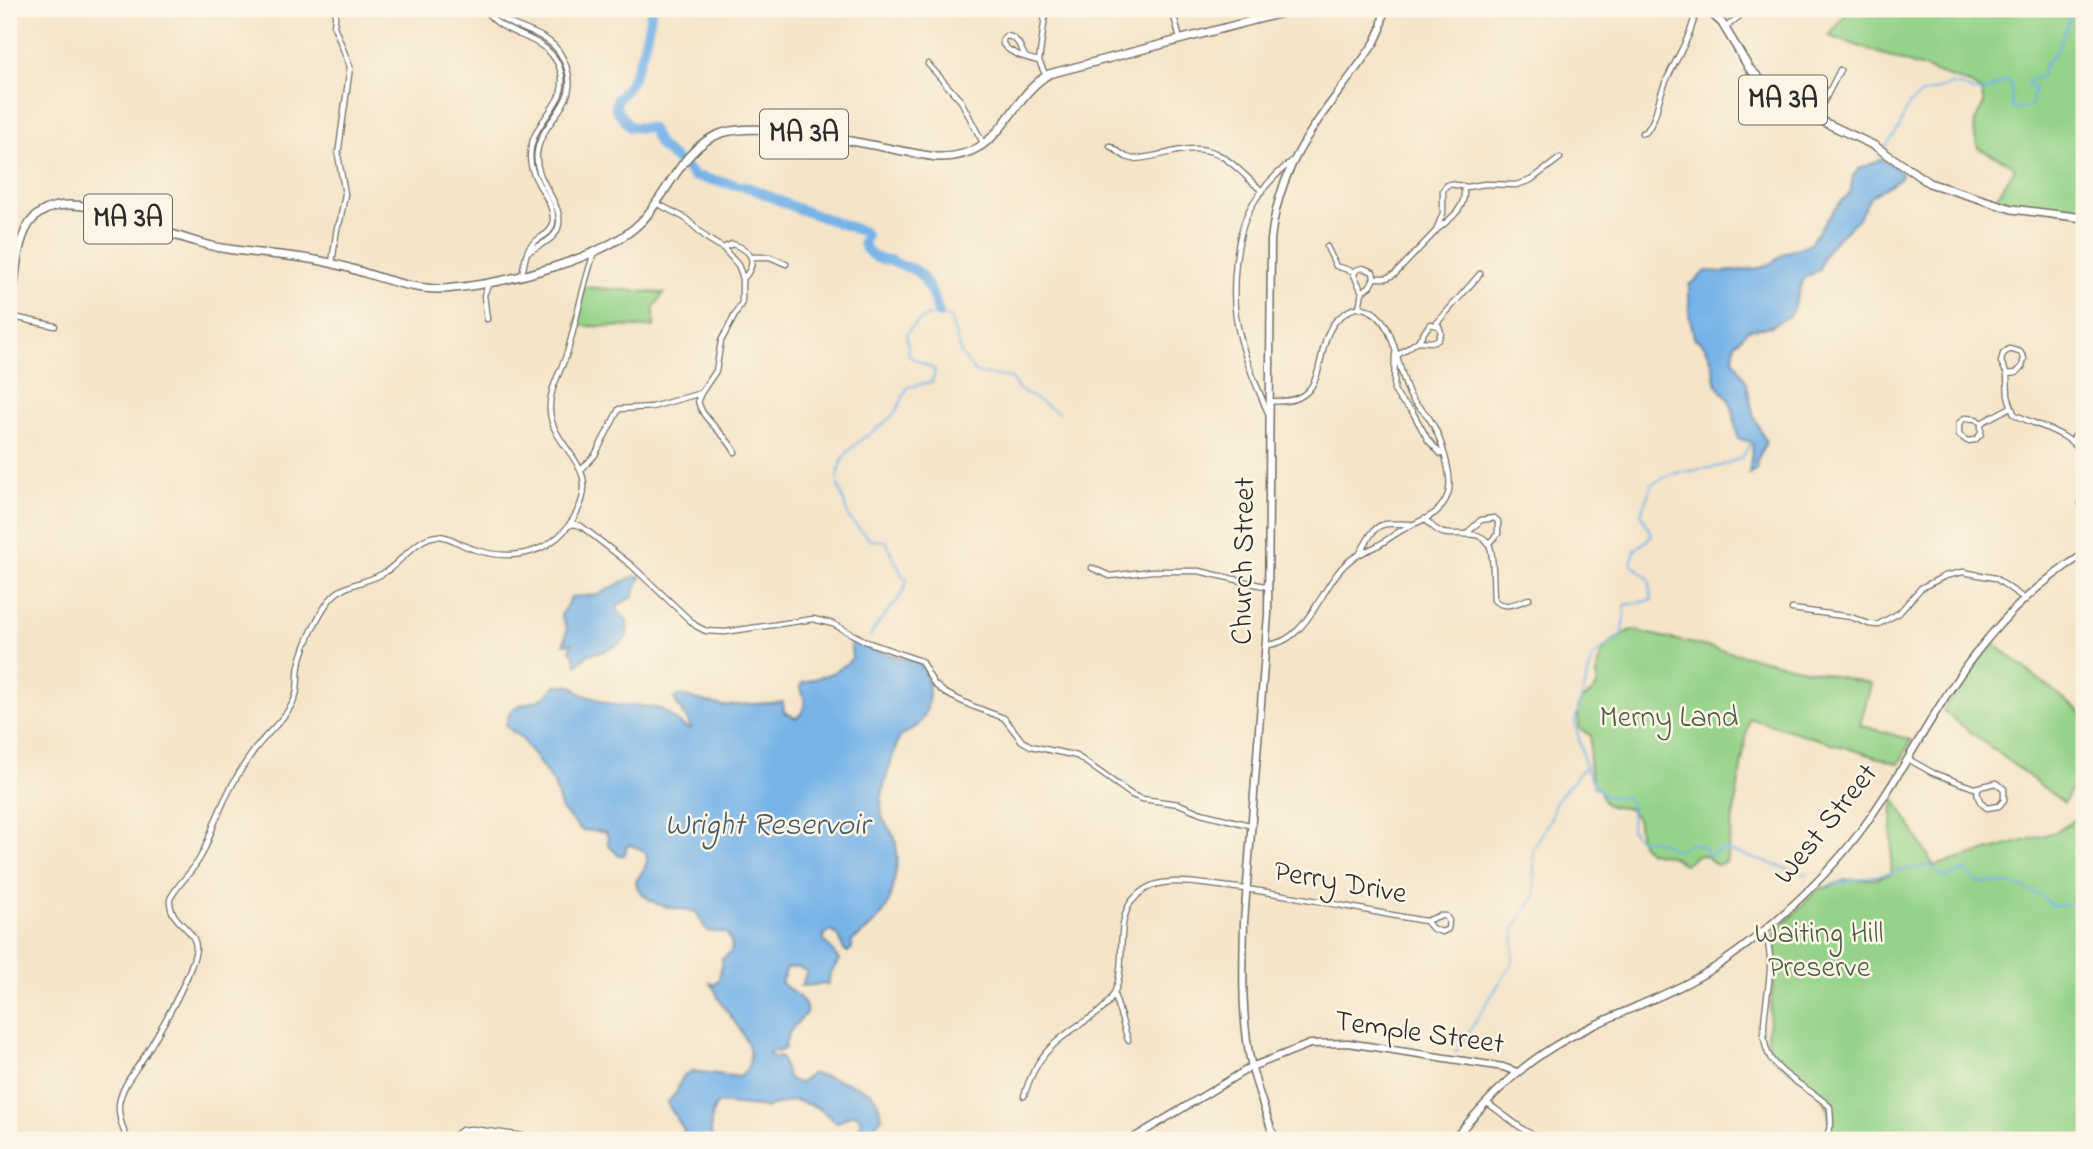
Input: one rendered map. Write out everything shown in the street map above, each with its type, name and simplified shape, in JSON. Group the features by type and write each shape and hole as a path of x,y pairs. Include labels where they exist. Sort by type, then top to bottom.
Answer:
{"main road":[{"name":"MA 3A","path":"9,316 16,257 23,233 36,216 48,209 61,206 90,207 215,246 329,263 429,289 452,289 522,274 594,252 623,237 656,203 696,150 715,136 733,131 758,130 805,135 936,157 960,156 983,144 1005,124 1028,92 1046,76 1070,67 1297,9"},
{"name":"Church Street","path":"1275,1140 1251,1066 1243,992 1246,889 1269,587 1273,226 1277,202 1292,161 1310,129 1374,42 1381,29 1384,9"},
{"name":"MA 3A","path":"1707,9 1725,28 1749,68 1768,89 1815,118 1875,146 1920,178 1949,191 2025,212 2084,218"},
{"name":"West Street","path":"1453,1140 1517,1072 1588,1027 1672,991 1707,972 1763,930 1809,890 1866,824 1970,660 2025,599 2084,554"},
{"name":"Temple Street","path":"1130,1140 1251,1066 1304,1045 1332,1042 1503,1067 1517,1072"}],"street":[{"path":"329,263 345,194 338,155 350,67 334,26 336,9"},
{"path":"488,9 496,16 549,41 563,58 569,83 565,100 537,149 537,167 546,194"},
{"path":"488,9 493,21 542,46 556,61 562,81 559,99 531,146 531,167 553,207 553,220 551,229 533,244 527,254 522,274"},
{"path":"1046,9 1039,61 1046,76"},
{"path":"1172,9 1180,39"},
{"path":"1642,133 1649,129 1662,90 1683,48 1696,9"},
{"path":"1725,28 1748,9"},
{"path":"507,30 512,24"},
{"path":"1025,57 1017,40 1012,37 1003,39 1006,48 1025,57 1039,61"},
{"path":"556,61 563,58"},
{"path":"928,64 961,101 983,144"},
{"path":"1815,118 1840,70"},
{"path":"552,110 558,114"},
{"path":"1110,145 1133,159 1197,148 1210,149 1227,160 1262,191"},
{"path":"531,146 537,149"},
{"path":"1436,231 1443,213 1443,190 1451,184 1490,184 1505,187 1525,183 1560,158"},
{"path":"1270,419 1250,372 1240,337 1235,307 1236,276 1240,242 1247,217 1262,191 1277,173 1292,161"},
{"path":"1374,278 1387,278 1395,274 1460,210 1465,198 1463,186"},
{"path":"656,203 685,218 708,239 723,248 738,265 743,279 742,302 721,341 716,371 698,400 700,407 727,438 735,452"},
{"path":"723,248 736,245 745,249 751,257 751,269 743,279"},
{"path":"1327,247 1336,266 1355,272"},
{"path":"127,1140 119,1116 121,1094 158,1032 193,961 196,947 193,936 172,914 170,899 200,858 220,810 252,753 295,699 305,648 325,607 335,594 380,576 418,544 432,538 448,538 487,553 517,554 540,550 556,539 576,513 583,496 584,481 581,470 554,425 550,402 568,350 594,252"},
{"path":"751,257 770,257 786,264"},
{"path":"1355,272 1360,268 1367,268 1373,272 1374,278 1370,286 1362,292 1359,308"},
{"path":"1355,272 1355,281 1362,292"},
{"path":"1398,355 1418,341 1427,326 1436,324 1480,274"},
{"path":"487,319 484,295 489,282"},
{"path":"1266,645 1281,643 1293,635 1329,582 1348,562 1413,524 1426,520 1438,510 1448,494 1450,473 1431,420 1412,399 1398,355 1380,318 1366,309 1359,308 1339,316 1331,327 1319,369 1307,392 1289,400 1270,401"},
{"path":"9,316 55,326"},
{"path":"1418,341 1426,343 1438,340 1441,333 1436,324"},
{"path":"1395,348 1394,390 1412,411 1428,440 1444,458"},
{"path":"2007,374 2016,373 2022,367 2024,358 2020,352 2009,349 2003,354 2001,362 2007,374 2014,414 2072,440 2084,458"},
{"path":"581,470 595,455 619,409 652,407 701,393"},
{"path":"1981,423 2011,407"},
{"path":"1965,418 1976,418 1981,423 1980,434 1975,440 1967,441 1959,435 1959,423 1965,418"},
{"path":"2072,440 2084,424"},
{"path":"2084,484 2081,503 2084,520"},
{"path":"1466,534 1482,520 1494,518 1498,521 1498,534 1488,544"},
{"path":"1426,520 1436,531 1479,536 1488,544 1494,573 1494,600 1505,607 1529,599"},
{"path":"1360,554 1370,536 1381,524 1413,524"},
{"path":"567,526 581,526 620,556 702,629 725,632 803,619 833,624 867,642 915,657 925,665 934,684 941,690 1004,718 1022,741 1031,746 1077,756 1132,795 1179,804 1201,813 1252,826"},
{"path":"1092,568 1110,576 1152,571 1199,571 1269,587"},
{"path":"1792,610 1851,617 1877,625 1899,613 1921,588 1945,576 1963,572 1973,572 1995,579 2025,599"},
{"path":"1908,759 1933,773 1978,789 1989,783 1997,783 2004,789 2004,800 1999,806 1987,808 1980,803 1978,789"},
{"name":"Perry Drive","path":"1114,994 1121,969 1125,916 1132,901 1142,891 1166,882 1246,889 1426,921 1444,916 1449,921 1449,926 1444,931 1437,931 1426,921"},
{"path":"1763,930 1769,942 1771,958 1765,1044 1779,1068 1830,1107 1831,1125 1825,1140"},
{"path":"1114,994 1128,1040"},
{"path":"1024,1096 1030,1074 1041,1056 1100,1011 1114,994"},
{"path":"1486,1102 1542,1140"},
{"path":"450,1140 462,1130 472,1129 524,1136"}],"green space":[{"path":"1850,9 2084,9 2084,213 2030,207 1995,199 2015,169 2011,164 1978,148 1974,130 1984,104 1981,91 1970,84 1829,36"},
{"path":"583,287 664,293 654,307 654,327 576,326"},
{"name":"Merny Land","path":"1632,630 1871,684 1860,725 1911,740 1899,764 1749,718 1726,862 1716,865 1706,856 1697,855 1684,864 1670,856 1650,852 1641,844 1637,819 1630,809 1607,804 1599,789 1594,787 1589,765 1591,736 1579,728 1579,704 1597,686 1597,669 1601,655 1613,641"},
{"path":"1992,642 2084,715 2084,769 2064,803 1943,711"},
{"name":"Waiting Hill Preserve","path":"1893,796 1934,866 2056,832 2084,814 2084,1140 1827,1140 1829,1118 1822,1095 1815,1087 1771,1056 1767,1037 1774,979 1775,933 1819,888 1845,880 1874,879 1891,874"}],"water":[{"path":"1882,159 1896,167 1901,178 1870,197 1859,218 1824,255 1819,270 1803,279 1789,316 1771,326 1748,330 1735,344 1733,358 1746,381 1754,417 1766,442 1756,463 1757,469 1749,474 1753,442 1738,439 1728,398 1717,385 1710,357 1704,346 1694,338 1689,313 1689,285 1706,271 1760,268 1785,253 1809,244 1850,193 1853,176 1859,169"},
{"path":"641,576 633,597 618,605 618,611 628,621 627,637 602,652 589,654 577,665 570,650 572,643 564,644 567,629 561,615 571,597 598,595 630,578"},
{"name":"Wright Reservoir","path":"850,641 873,650 917,662 922,667 928,683 928,702 923,719 899,738 882,798 882,815 896,841 898,858 893,886 882,915 852,941 852,948 848,952 844,950 838,935 830,931 824,935 824,940 839,960 828,984 801,986 807,972 798,967 787,968 781,982 801,998 807,1013 789,1033 785,1048 769,1052 770,1056 781,1058 786,1074 795,1082 800,1083 811,1074 817,1075 864,1089 874,1096 882,1117 874,1127 873,1134 880,1140 857,1140 861,1122 858,1115 852,1114 837,1123 817,1107 794,1100 766,1108 718,1103 711,1121 713,1140 682,1140 684,1130 667,1103 676,1093 683,1076 693,1071 740,1077 750,1059 746,1041 709,982 714,985 719,979 722,959 731,952 730,940 726,933 707,931 696,912 658,904 641,892 636,881 646,864 644,851 630,845 626,847 625,855 619,856 608,845 605,832 581,830 562,810 554,784 522,739 506,726 508,717 515,707 544,697 556,685 573,686 581,694 614,705 661,709 691,729 674,698 680,695 723,706 783,702 784,712 796,718 804,705 800,688 802,683 832,673 849,662 852,657"}],"waterway":[{"path":"652,9 636,70 617,99 616,109 630,127 651,128 659,145 676,160"},
{"path":"1885,148 1899,128 1909,104 1922,94 1951,85 1965,87 1973,92 1986,91 2007,80 2011,85 2012,108 2023,109 2031,106 2035,87 2028,85 2028,81 2041,77 2046,63 2057,50 2071,9"},
{"path":"685,166 693,176 751,188 796,208 864,232 866,235 863,243 871,254 913,269 922,276 939,314"},
{"path":"837,480 839,468 850,450 892,416 908,387 932,382 935,370 909,356 906,334 925,317 937,315 950,318 961,354 976,373 1011,378 1018,389 1059,413"},
{"path":"1753,440 1742,457 1721,466 1671,474 1652,484 1641,513 1652,536 1635,550 1631,564 1649,579 1652,600 1625,605 1623,634 1593,657 1575,722 1585,767 1596,788 1607,797 1627,797 1632,807 1631,830 1639,839 1659,841 1677,851 1689,843 1702,846 1709,855 1723,849 1808,875"},
{"path":"838,484 849,518 870,540 887,541 902,576 907,578 897,602 870,637"},
{"path":"1455,1053 1513,962 1514,929 1535,897 1533,850 1551,817 1555,802 1585,767"},
{"path":"1829,885 1930,865 1945,878 1966,870 1977,883 2018,886 2037,894 2052,906 2076,905 2084,917"}]}
